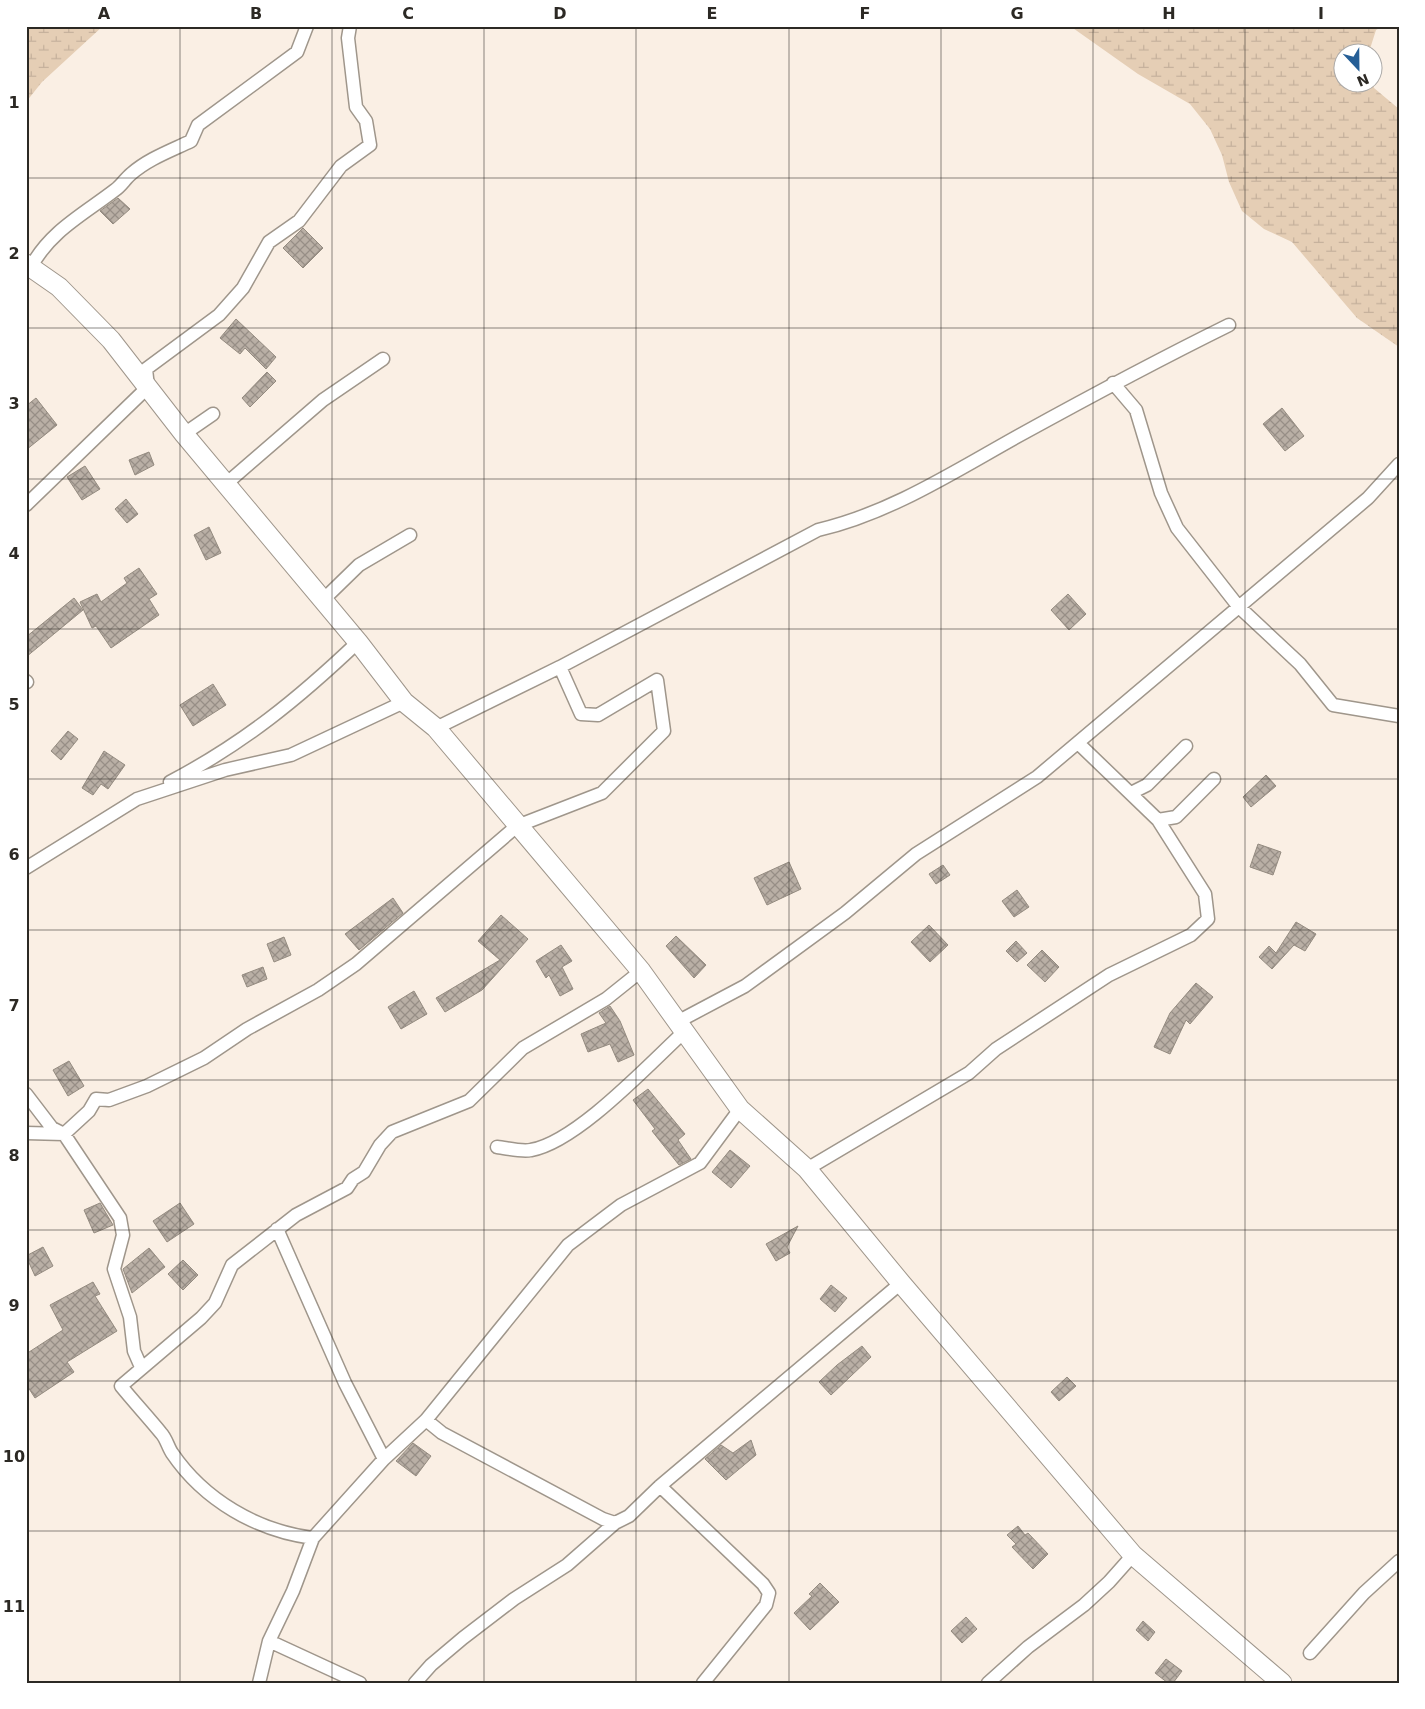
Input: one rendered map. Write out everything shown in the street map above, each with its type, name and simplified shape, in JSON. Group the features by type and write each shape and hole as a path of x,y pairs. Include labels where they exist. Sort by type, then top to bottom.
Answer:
{"main road":[{"path":"28,266 59,287 85,312 358,642 404,702 436,728 641,971 740,1109 808,1169 901,1283 1133,1555 1282,1683"}],"street":[{"path":"28,266 41,248 64,227 116,190 130,174 147,162 191,141 198,125 298,52 307,26"},
{"path":"26,505 148,387 146,369 219,315 243,288 269,242 299,221 341,166 370,145 366,121 356,107 348,38 350,26"},
{"path":"436,728 560,667 818,530 852,522 902,500 1114,383 1229,325"},
{"path":"227,483 323,400 383,359"},
{"path":"1114,383 1136,410 1161,493 1177,528 1238,606 1300,664 1333,705 1399,716"},
{"path":"184,434 213,414"},
{"path":"497,1147 531,1150 563,1137 592,1116 682,1026 745,986 845,913 916,854 1038,777 1368,498 1399,464"},
{"path":"322,600 359,565 410,535"},
{"path":"26,868 137,799 209,760 267,722 307,690 358,642"},
{"path":"26,1133 64,1134 89,1111 96,1099 108,1100 147,1086 204,1058 247,1029 326,985 356,964 517,826 602,793 664,731 657,680 598,715 582,714 560,667"},
{"path":"137,799 225,770 291,755 404,702"},
{"path":"808,1169 969,1073 996,1049 1101,980 1192,935 1208,919 1205,894 1158,820 1078,743"},
{"path":"1131,793 1147,784 1186,746"},
{"path":"1158,820 1176,817 1214,779"},
{"path":"313,1538 290,1535 274,1530 223,1506 207,1493 172,1453 163,1434 121,1386 141,1367 201,1318 215,1303 232,1264 296,1215 348,1188 353,1179 364,1172 380,1145 392,1132 469,1101 523,1048 606,999 641,971"},
{"path":"26,1094 52,1128 64,1134 120,1218 123,1235 114,1268 130,1317 134,1351 141,1367"},
{"path":"259,1683 269,1641 293,1591 313,1538 384,1459 426,1420 568,1245 621,1205 700,1164 740,1109"},
{"path":"277,1229 345,1383 384,1459"},
{"path":"415,1683 431,1665 463,1638 514,1599 567,1565 615,1522 629,1516 660,1486 901,1283"},
{"path":"426,1420 442,1433 603,1519 615,1522"},
{"path":"660,1486 763,1584 769,1593 766,1605 703,1683"},
{"path":"988,1683 1028,1647 1084,1605 1109,1582 1133,1555"},
{"path":"1310,1653 1370,1588 1399,1561"},
{"path":"269,1641 360,1683"}],"green space":[{"path":"26,26 103,26 42,82 26,102"},
{"path":"1070,26 1383,26 1376,30 1372,42 1332,42 1332,92 1379,92 1399,109 1399,347 1357,318 1292,242 1264,229 1242,211 1229,182 1222,155 1210,129 1190,104 1138,74"}],"building":[{"path":"118,198 130,209 113,224 100,211"},
{"path":"303,228 323,248 303,268 283,248"},
{"path":"236,319 276,357 266,369 245,348 240,354 220,338"},
{"path":"267,372 276,381 250,407 242,398"},
{"path":"36,398 57,425 26,450 26,406"},
{"path":"1282,408 1304,436 1285,451 1263,424"},
{"path":"149,452 154,465 135,475 129,460"},
{"path":"85,466 100,489 82,500 67,477"},
{"path":"126,499 138,514 127,523 115,509"},
{"path":"209,527 221,553 206,560 194,535"},
{"path":"139,568 157,594 149,599 159,615 111,648 96,626 92,628 80,602 97,594 101,602 127,583 124,578"},
{"path":"1068,594 1086,614 1069,630 1051,610"},
{"path":"74,598 83,610 26,657 26,637"},
{"path":"213,684 226,705 193,726 180,705"},
{"path":"68,731 78,739 61,760 51,751"},
{"path":"104,751 125,765 108,789 101,784 93,795 82,788"},
{"path":"1266,775 1276,786 1251,807 1243,797"},
{"path":"1258,844 1281,852 1273,875 1250,867"},
{"path":"789,862 801,889 767,905 754,878"},
{"path":"943,865 950,875 936,884 929,874"},
{"path":"1017,890 1029,907 1014,917 1002,901"},
{"path":"393,898 403,913 359,950 345,934"},
{"path":"501,915 528,939 482,990 445,1012 436,998 500,960 478,941"},
{"path":"1296,922 1316,934 1305,951 1294,945 1272,969 1259,957 1269,946 1276,953"},
{"path":"929,925 948,945 930,962 911,942"},
{"path":"676,936 706,965 694,978 666,946"},
{"path":"284,937 291,955 274,962 267,944"},
{"path":"1016,941 1027,953 1017,962 1006,951"},
{"path":"561,945 572,961 562,967 573,989 560,996 549,975 546,978 536,961"},
{"path":"1042,950 1059,967 1045,982 1027,965"},
{"path":"263,967 267,979 247,987 242,975"},
{"path":"1196,983 1213,997 1190,1024 1186,1020 1170,1054 1154,1047 1170,1013"},
{"path":"414,991 427,1014 401,1029 388,1007"},
{"path":"610,1006 620,1021 634,1055 618,1062 610,1044 588,1052 581,1034 606,1023 599,1013"},
{"path":"69,1061 84,1086 68,1096 53,1070"},
{"path":"648,1089 685,1134 678,1140 691,1159 679,1165 652,1131 655,1129 633,1100"},
{"path":"730,1150 750,1166 731,1188 712,1172"},
{"path":"100,1203 113,1225 94,1233 84,1210"},
{"path":"180,1203 194,1224 167,1242 153,1221"},
{"path":"798,1226 787,1247 790,1253 776,1261 766,1244"},
{"path":"43,1247 53,1266 35,1276 26,1256"},
{"path":"149,1248 165,1267 132,1293 123,1269"},
{"path":"183,1260 198,1275 183,1290 168,1274"},
{"path":"93,1282 100,1294 95,1296 117,1331 67,1362 74,1372 35,1398 26,1384 26,1354 63,1330 50,1305"},
{"path":"831,1285 847,1298 835,1312 820,1299"},
{"path":"862,1346 871,1357 831,1395 819,1382"},
{"path":"1067,1377 1076,1386 1059,1401 1051,1392"},
{"path":"751,1440 756,1455 726,1480 705,1459 721,1445 733,1453"},
{"path":"413,1443 431,1456 416,1476 396,1461"},
{"path":"1018,1526 1025,1535 1028,1533 1048,1554 1033,1569 1012,1547 1016,1544 1007,1535"},
{"path":"820,1583 839,1602 810,1630 794,1613 812,1596 809,1594"},
{"path":"966,1617 977,1629 962,1643 951,1631"},
{"path":"1143,1621 1155,1632 1148,1641 1136,1630"},
{"path":"1166,1659 1182,1671 1173,1683 1168,1683 1155,1673"}]}
